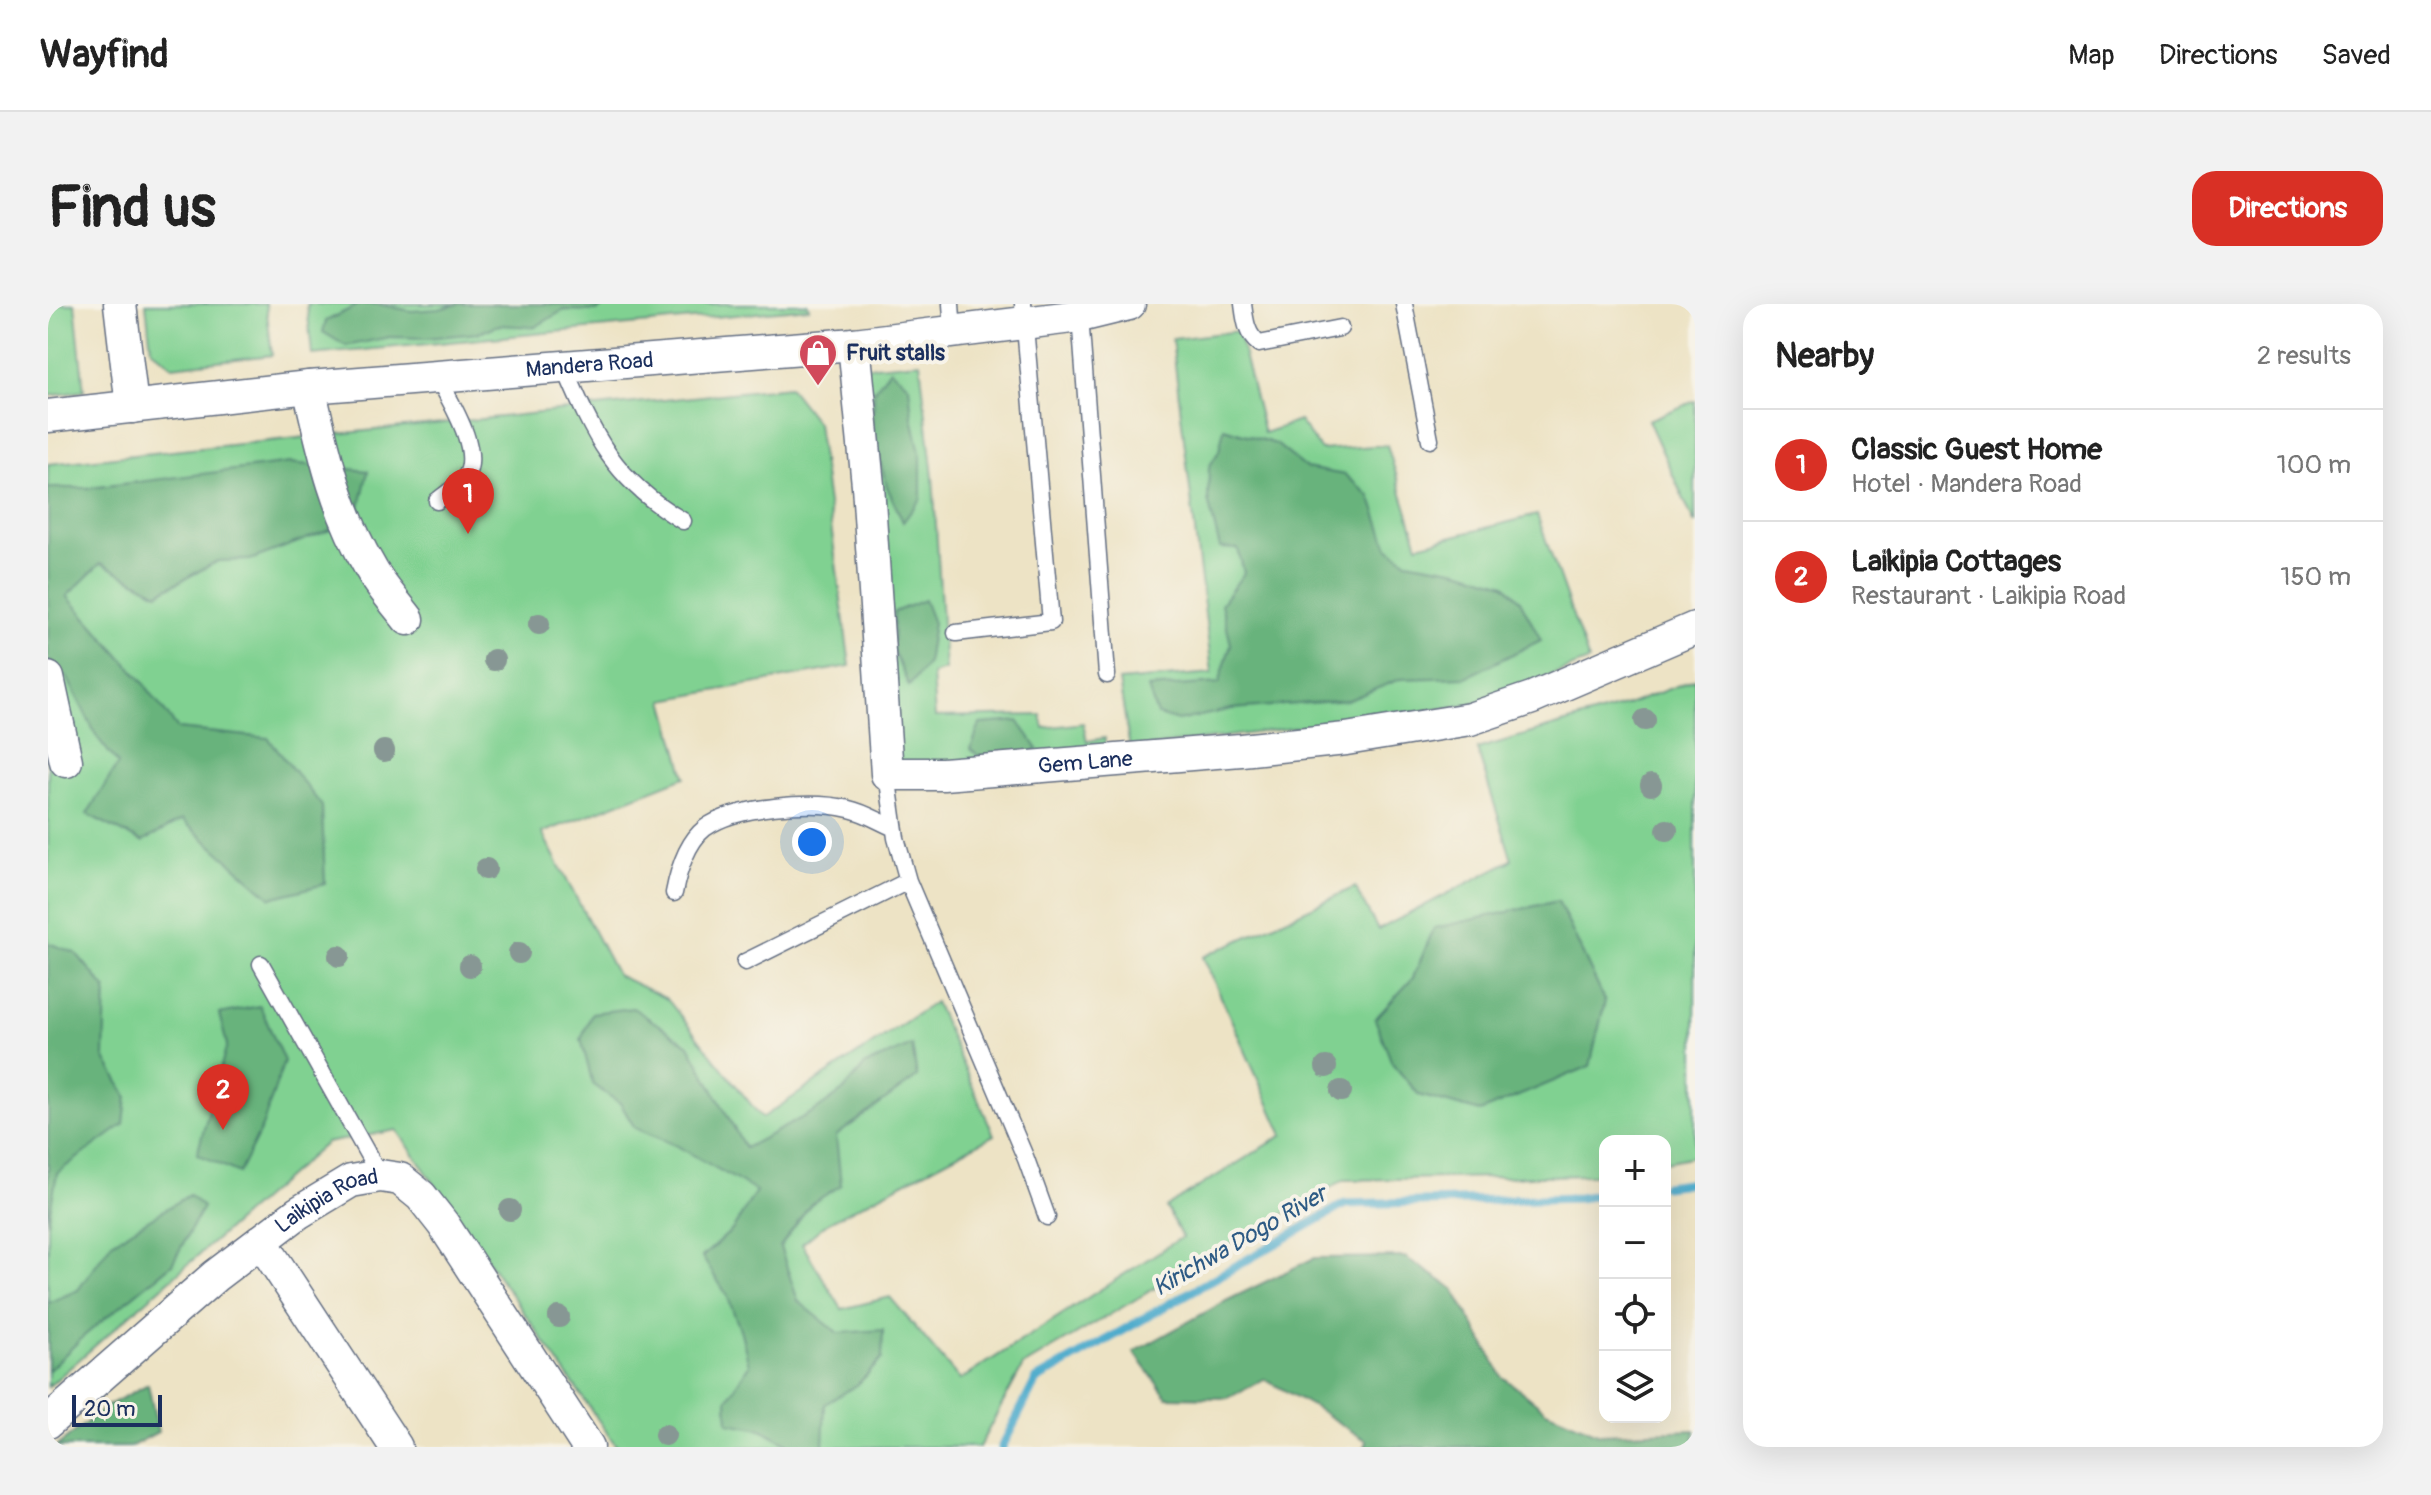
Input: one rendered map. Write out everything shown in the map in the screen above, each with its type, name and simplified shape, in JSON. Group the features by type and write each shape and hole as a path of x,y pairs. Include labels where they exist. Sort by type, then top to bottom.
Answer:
{"street":[{"path":"120,304 132,407"},
{"name":"Mandera Road","path":"48,416 309,387 854,344 952,318 1024,314 1080,316 1129,304"},
{"path":"854,344 868,485 887,774"},
{"path":"309,387 329,476 348,527 372,571 408,619"},
{"name":"Gem Lane","path":"887,774 943,774 1241,750 1346,739 1470,719 1532,698 1695,628"},
{"path":"48,678 66,761"},
{"name":"Laikipia Road","path":"48,1422 215,1276 298,1213 351,1181 380,1176 400,1179 421,1196 443,1224 588,1447"},
{"path":"261,1241 396,1447"}],"lane":[{"path":"1243,304 1246,327 1259,344 1340,328"},
{"path":"1404,304 1430,440"},
{"path":"956,633 1051,622 1024,314"},
{"path":"1080,316 1107,675"},
{"path":"564,366 589,424 617,468 653,503 683,521"},
{"path":"437,376 469,444 471,458 466,476 437,501"},
{"path":"887,774 894,828 908,881 1026,1159 1047,1217"},
{"path":"674,893 688,850 703,829 727,816 774,807 812,806 849,809 894,828"},
{"path":"745,962 908,881"},
{"path":"261,964 380,1176"}],"green space":[{"path":"48,304 75,304 84,391 48,396"},
{"path":"146,304 266,304 272,355 172,366 151,349"},
{"path":"307,304 808,304 809,308 312,355"},
{"path":"360,304 379,304 411,311 458,304 606,304 598,311 564,310 535,327 499,325 478,333 427,338 390,337 346,346 323,332 326,321"},
{"path":"1238,331 1264,433 1299,421 1321,450 1387,445 1418,545 1537,515 1589,661 1470,705 1130,749 1119,681 1212,673 1172,339"},
{"path":"920,362 933,477 945,670 932,674 935,717 1041,715 1044,728 1083,723 1087,741 1105,738 1104,755 893,768 863,367"},
{"path":"890,369 909,386 921,457 921,498 903,522 887,487 873,436 874,391"},
{"path":"789,387 817,423 850,666 664,700 685,777 542,833 617,975 667,999 762,1118 935,1002 994,1135 827,1223 802,1244 842,1309 890,1297 960,1380 1182,1237 1166,1207 1283,1135 1203,957 1355,887 1378,930 1512,860 1477,749 1627,705 1695,679 1695,1156 1671,1161 1671,1135 1599,1135 1599,1174 1594,1175 1344,1180 1023,1366 979,1447 617,1447 397,1130 326,1143 48,1387 48,464"},
{"path":"1695,401 1695,524 1648,420"},
{"path":"1224,428 1276,444 1306,468 1345,475 1370,496 1388,547 1407,561 1459,570 1505,584 1520,600 1541,640 1466,677 1400,679 1349,700 1232,709 1178,721 1157,715 1148,688 1219,683 1231,644 1221,604 1244,573 1238,549 1220,548 1208,500 1209,467 1219,451"},
{"path":"290,463 368,471 357,520 250,560 218,561 158,593 101,563 67,596 139,677 178,729 268,738 322,806 325,884 271,898 182,820 142,842 87,814 118,764 97,737 68,679 48,660 48,488 90,488"},
{"path":"924,600 933,623 927,664 909,686 893,651 894,612"},
{"path":"1018,721 1038,749 1016,759 984,761 971,749 980,724"},
{"path":"1558,901 1605,1001 1590,1066 1480,1112 1419,1095 1392,1063 1375,1019 1413,978 1434,928"},
{"path":"48,943 76,953 106,989 104,1057 127,1096 124,1124 57,1173 48,1223"},
{"path":"260,1006 284,1061 262,1127 239,1173 197,1154 227,1045 219,1014"},
{"path":"633,1008 689,1045 745,1148 815,1111 843,1091 865,1065 912,1045 917,1077 836,1136 841,1185 811,1204 780,1247 798,1301 838,1333 883,1330 882,1359 857,1385 825,1404 823,1447 794,1447 761,1429 728,1423 727,1400 749,1365 727,1295 702,1257 733,1229 756,1191 677,1146 635,1128 620,1103 593,1085 581,1039 592,1013"},
{"path":"189,1195 203,1207 172,1264 85,1335 48,1371 48,1303 78,1290 112,1242"},
{"path":"1405,1257 1454,1289 1502,1376 1546,1411 1600,1434 1695,1430 1695,1447 1365,1447 1367,1441 1264,1379 1228,1398 1167,1397 1134,1352 1226,1301 1314,1258"},
{"path":"148,1384 158,1432 130,1447 56,1447 107,1406"}],"waterway":[{"name":"Kirichwa Dogo River","path":"1671,1185 1695,1182"},
{"name":"Kirichwa Dogo River","path":"1002,1447 1036,1380 1345,1204 1599,1195"}],"place":[{"name":"Fruit stalls","path":"818,387"},
{"name":"Classic Guest Home","path":"468,534"},
{"name":"Laikipia Cottages","path":"223,1130"}]}
